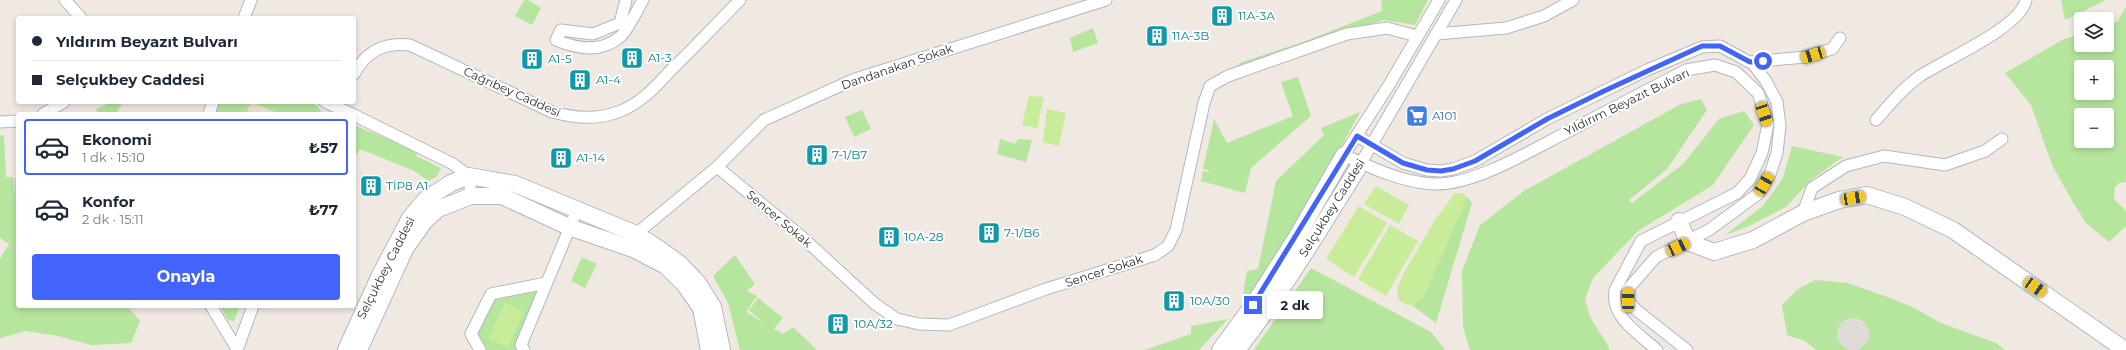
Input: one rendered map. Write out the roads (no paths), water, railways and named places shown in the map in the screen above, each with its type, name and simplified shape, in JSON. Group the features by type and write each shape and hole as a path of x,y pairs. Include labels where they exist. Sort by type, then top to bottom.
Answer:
{"street":[{"path":"64,0 78,16"},
{"path":"245,16 251,0"},
{"path":"626,0 620,23 593,34 562,30 556,40 571,47 600,49 621,37 643,0"},
{"name":"Cağrıbey Caddesi","path":"356,71 367,55 376,49 399,44 410,45 552,112 576,118 605,116 620,112 645,96 740,0"},
{"name":"Dandanakan Sokak","path":"634,242 717,167 764,120 855,78 1106,0"},
{"name":"Selçukbey Caddesi","path":"1220,350 1262,292 1439,0"},
{"name":"Selçukbey Caddesi","path":"1237,350 1299,260 1361,163 1456,0"},
{"path":"1436,34 1506,28 1544,16 1573,0"},
{"path":"1876,120 1900,93 1920,76 1994,34 2024,7 2026,0"},
{"name":"Sencer Sokak","path":"717,167 802,237 881,307 897,318 919,324 949,325 1046,289 1155,255 1168,246 1176,230 1204,103 1210,86 1228,76 1347,34 1387,28 1417,36"},
{"path":"1750,62 1805,57 1832,49 1840,38"},
{"name":"Yıldırım Beyazıt Bulvarı","path":"1357,136 1403,163 1427,170 1441,171 1453,169 1475,161 1547,119 1702,46 1720,46 1750,62 1766,81 1777,102 1780,126 1777,153 1770,174 1758,194 1709,230 1656,257 1628,289 1628,300 1635,309 1687,350"},
{"name":"Yıldırım Beyazıt Bulvarı","path":"1344,155 1376,170 1420,182 1433,184 1461,180 1489,170 1524,154 1686,70 1715,65 1736,72 1758,93 1768,124 1762,153 1750,179 1737,193 1641,241 1615,290 1614,299 1626,324 1657,350"},
{"path":"46,112 60,104"},
{"path":"338,108 348,112"},
{"path":"356,116 453,164 469,176 471,196"},
{"path":"0,122 16,120"},
{"path":"1803,213 1812,188 1846,166 1884,156 1945,166 1985,151 2002,139"},
{"name":"Selçukbey Caddesi","path":"346,350 380,275 410,218 426,199 451,182 469,176 515,184 577,210 634,242 680,264 698,283 713,307 722,350"},
{"path":"1679,221 1688,242 1714,252 1753,240 1803,213 1839,200 1867,195 1905,207 1953,230 2125,350"},
{"name":"Selçukbey Caddesi","path":"359,350 405,249 424,222 438,209 471,196 502,196 569,227 634,242 666,266 684,284 701,308 709,350"},
{"path":"524,350 521,345 577,210"},
{"path":"480,350 471,334 490,294 546,283"},
{"path":"212,308 237,350"},
{"path":"237,350 252,308"}],"place":[{"name":"11A-3A","path":"1222,16"},
{"name":"11A-3B","path":"1157,36"},
{"name":"A1-3","path":"632,58"},
{"name":"A1-5","path":"532,59"},
{"name":"A1-4","path":"580,80"},
{"name":"A101","path":"1417,116"},
{"name":"7-1/B7","path":"817,155"},
{"name":"A1-14","path":"561,158"},
{"name":"TİP8 A1","path":"371,186"},
{"name":"7-1/B6","path":"989,233"},
{"name":"10A-28","path":"889,237"},
{"name":"10A/30","path":"1174,301"},
{"name":"10A/32","path":"838,324"}]}
